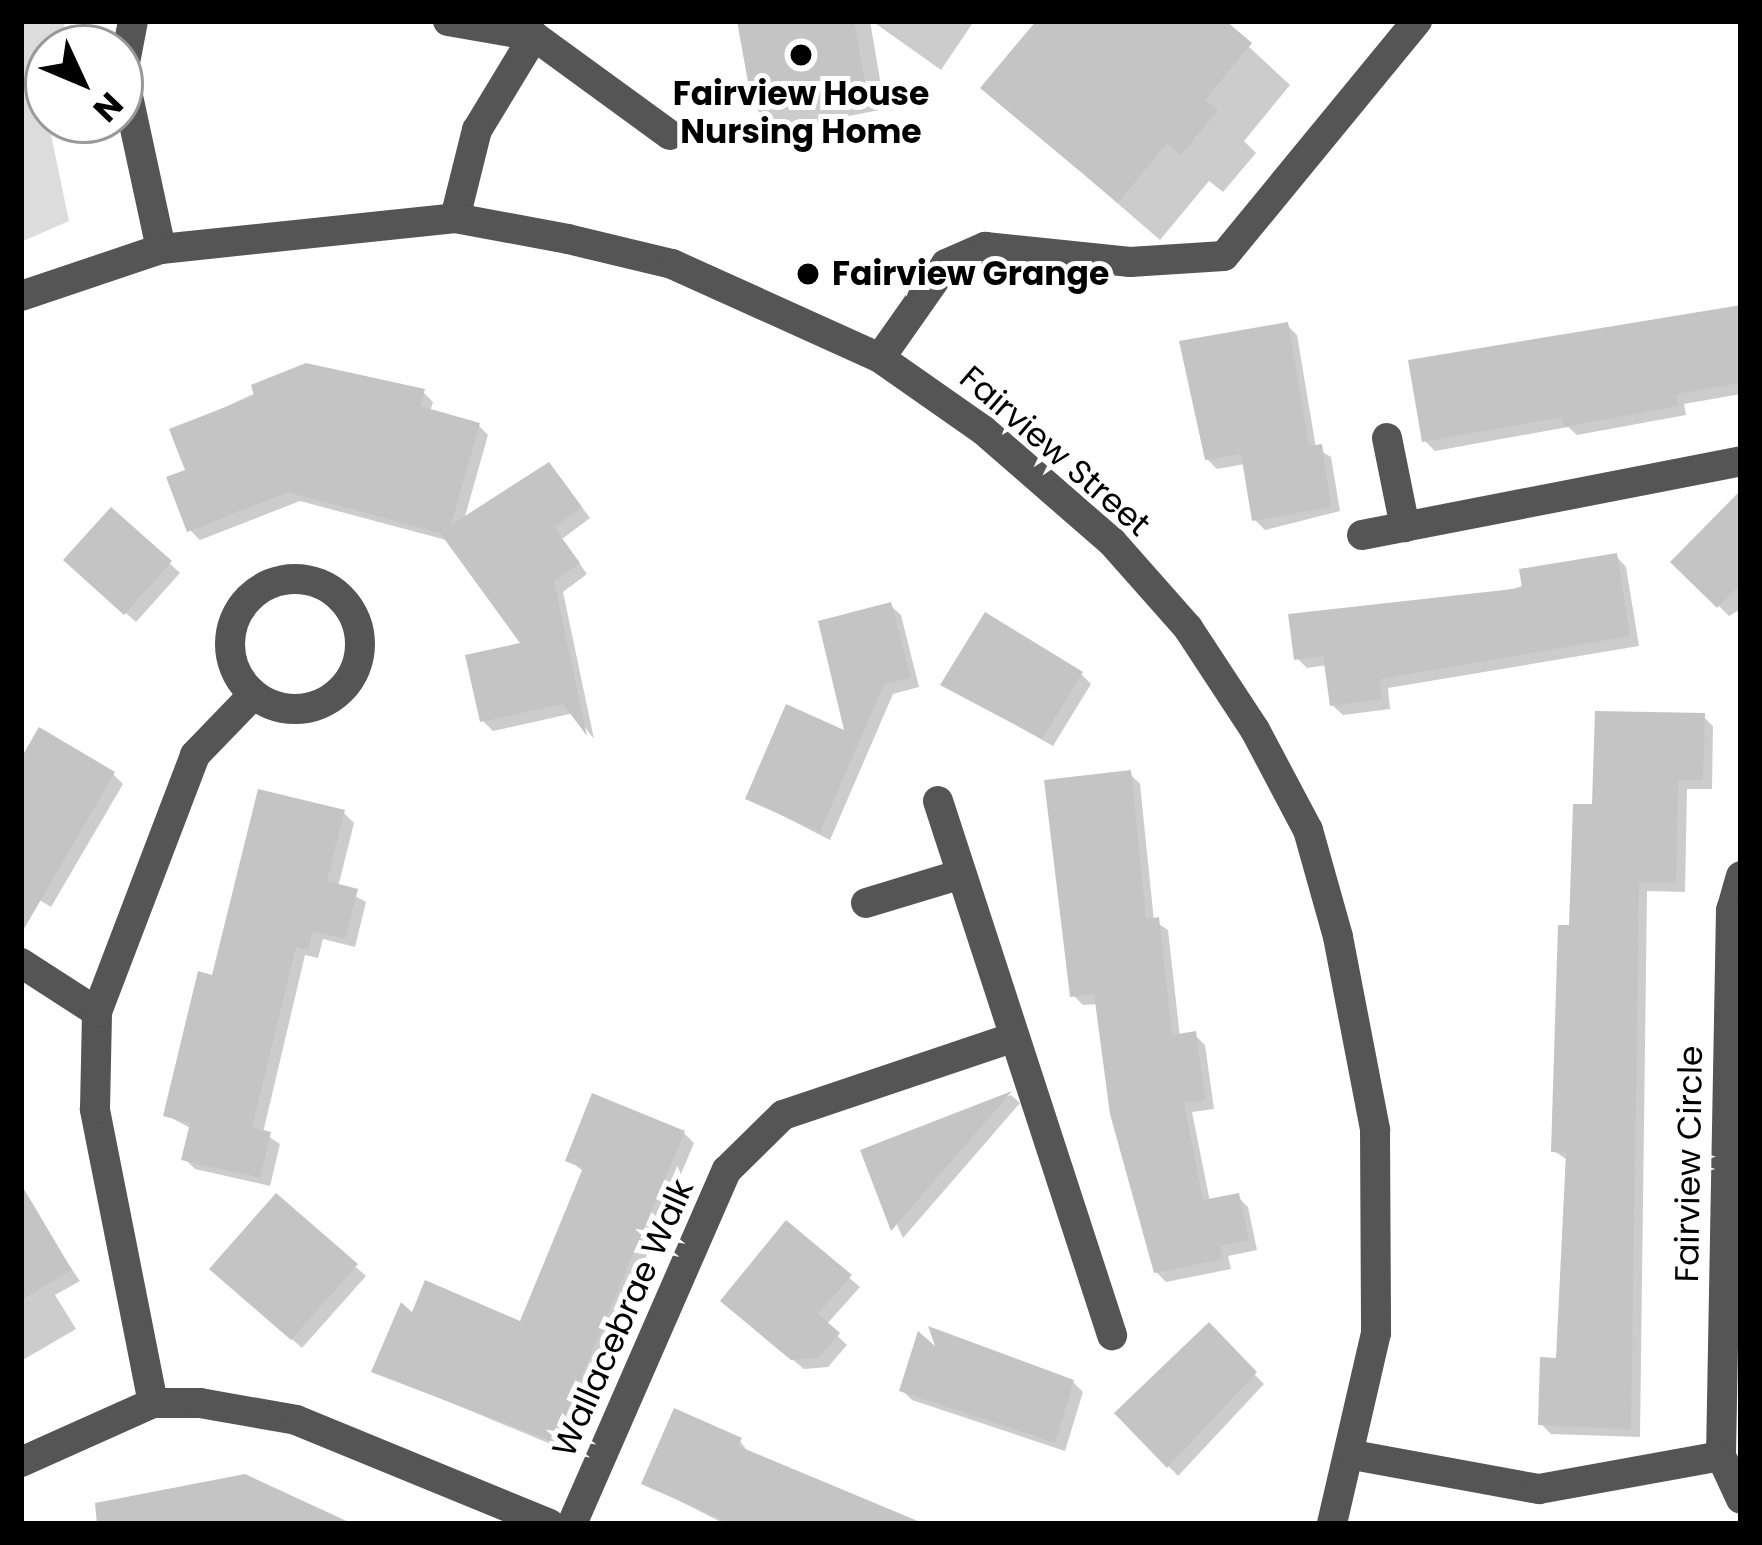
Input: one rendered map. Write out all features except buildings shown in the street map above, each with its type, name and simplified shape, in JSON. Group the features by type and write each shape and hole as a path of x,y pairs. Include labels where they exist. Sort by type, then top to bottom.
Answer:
{"street":[{"path":"133,21 123,73 160,249"},
{"path":"448,21 534,36 670,136"},
{"path":"880,358 946,264 985,247 1130,262 1225,256 1417,21"},
{"path":"455,218 478,130 534,36"},
{"name":"Fairview Street","path":"21,296 160,249 455,218 671,264 880,358 983,430 1112,542 1187,628 1308,830 1375,1130 1376,1333 1353,1455 1333,1524"},
{"path":"1387,438 1406,527"},
{"path":"1362,535 1741,461"},
{"path":"304,580 338,594 361,644 339,693 287,709 253,694 230,645 252,595 304,580"},
{"path":"153,1403 95,1109 98,1012 195,755 253,694"},
{"path":"938,801 1112,1335"},
{"path":"866,903 959,875"},
{"name":"Fairview Circle","path":"1741,875 1731,910 1721,1456 1741,1499"},
{"path":"21,963 98,1012"},
{"name":"Wallacebrae Walk","path":"572,1524 727,1170 782,1114 1012,1038"},
{"path":"21,1462 153,1403 296,1420 550,1524"},
{"path":"1353,1455 1539,1489 1721,1456"}],"shaded area":[{"path":"21,21 65,21 24,24 24,144 53,144 69,221 21,242"}],"place":[{"name":"Fairview House Nursing Home","path":"801,55"},
{"name":"Fairview Grange","path":"808,274"}]}
